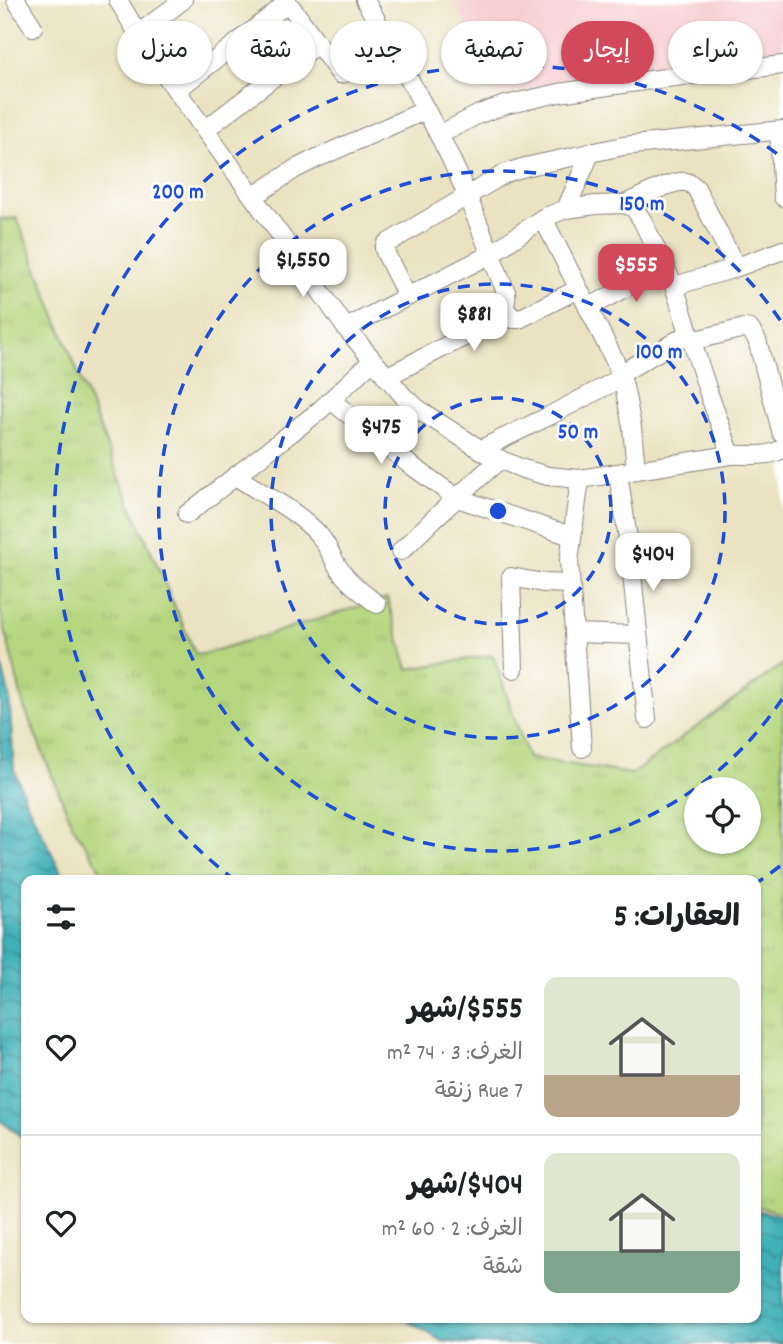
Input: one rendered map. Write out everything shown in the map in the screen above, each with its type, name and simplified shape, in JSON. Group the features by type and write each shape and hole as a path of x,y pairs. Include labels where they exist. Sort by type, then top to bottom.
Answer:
{"street":[{"path":"16,0 33,27"},
{"path":"118,0 131,21"},
{"path":"154,21 183,0"},
{"path":"365,0 377,21"},
{"path":"177,90 287,1 330,61"},
{"path":"206,129 317,44"},
{"path":"439,135 478,114 559,93 783,65"},
{"path":"173,84 372,361 404,397 422,412 481,449 523,469 548,476 580,480 731,454 779,452 783,439 761,352 754,334 750,329 744,328 691,337 549,416 481,449"},
{"path":"386,377 491,323 505,308 507,299 467,195 411,84"},
{"path":"254,197 295,169 326,153 425,110"},
{"path":"407,296 386,254 386,244 506,173 525,167 623,146 781,131 783,197"},
{"path":"566,209 591,152"},
{"path":"346,328 491,254 543,218 566,209 625,204 681,182 689,182 696,188 736,267"},
{"path":"625,204 634,208 642,220 666,266 731,454"},
{"path":"543,218 621,376 632,427 636,470"},
{"path":"674,286 783,250"},
{"path":"588,308 666,266"},
{"path":"505,308 513,319 519,319 578,289"},
{"path":"187,514 331,400 372,361"},
{"path":"331,400 409,464 457,498 571,536"},
{"path":"401,551 500,459"},
{"path":"618,473 629,545 647,719"},
{"path":"236,476 304,520 321,537 347,580 377,604"},
{"path":"580,480 569,561 582,748"},
{"path":"514,669 511,578 570,584"},
{"path":"574,633 638,635"}],"shaded area":[{"path":"455,0 783,0 783,53 763,56 763,21 668,21 668,70 654,72 654,21 561,21 561,84 568,84 492,95 488,84 547,84 547,21 463,21"}],"green space":[{"path":"17,218 121,482 195,653 204,654 387,598 408,669 493,655 528,758 632,774 783,664 783,1213 761,1207 761,875 104,875 72,824 24,707 0,610 0,219"}],"water":[{"path":"0,660 9,694 14,769 26,801 63,875 21,875 21,1137 0,1120"},
{"path":"761,1211 783,1216 783,1344 467,1344 442,1341 411,1323 761,1323"}]}
